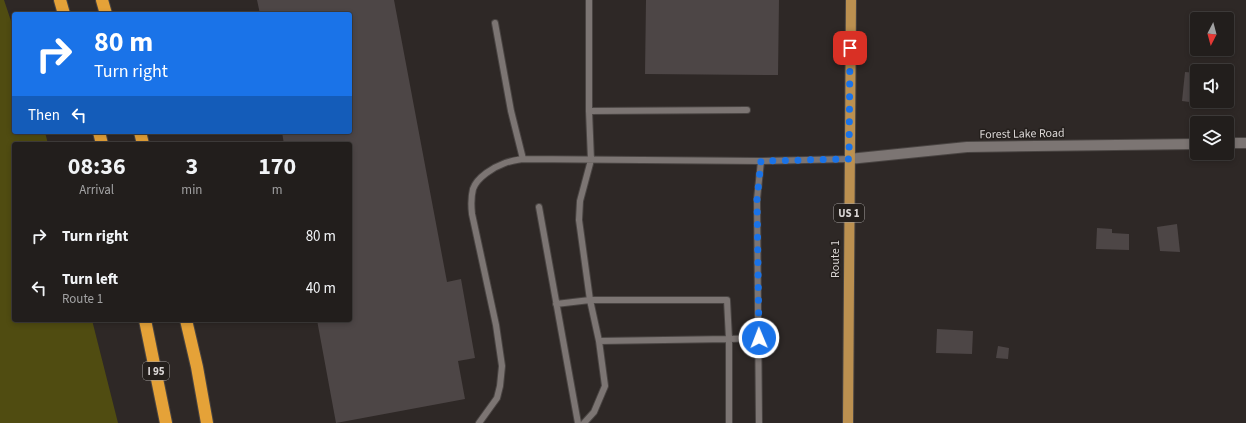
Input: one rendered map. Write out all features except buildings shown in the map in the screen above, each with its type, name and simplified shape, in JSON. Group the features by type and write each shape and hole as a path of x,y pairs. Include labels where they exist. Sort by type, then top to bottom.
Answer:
{"highway":[{"path":"60,0 63,12"},
{"path":"102,0 105,12"},
{"name":"I 95","path":"145,322 166,423"},
{"path":"186,322 197,367 207,423"}],"main road":[{"name":"Route 1","path":"848,423 851,0"}],"street":[{"path":"1234,143 1246,143"},
{"name":"Forest Lake Road","path":"849,159 967,147 1190,144"}],"lane":[{"path":"584,423 594,412 605,386 599,341 590,300 579,220 580,201 591,160 589,111 589,0"},
{"path":"494,23 511,111 523,159"},
{"path":"589,111 747,110"},
{"path":"479,423 497,398 502,366 496,325 472,214 471,202 474,187 479,180 491,170 505,163 523,159 761,161 849,159"},
{"path":"760,423 757,199 761,161"},
{"path":"539,207 578,423"},
{"path":"556,304 590,300 728,300 729,423"},
{"path":"599,341 729,340 759,338"}],"shaded area":[{"path":"0,0 4,0 12,24 12,134 46,134 48,142 12,142 12,322 93,322 118,423 0,423"}],"route":[{"path":"759,338 757,199 761,161 849,159 850,48"}]}
